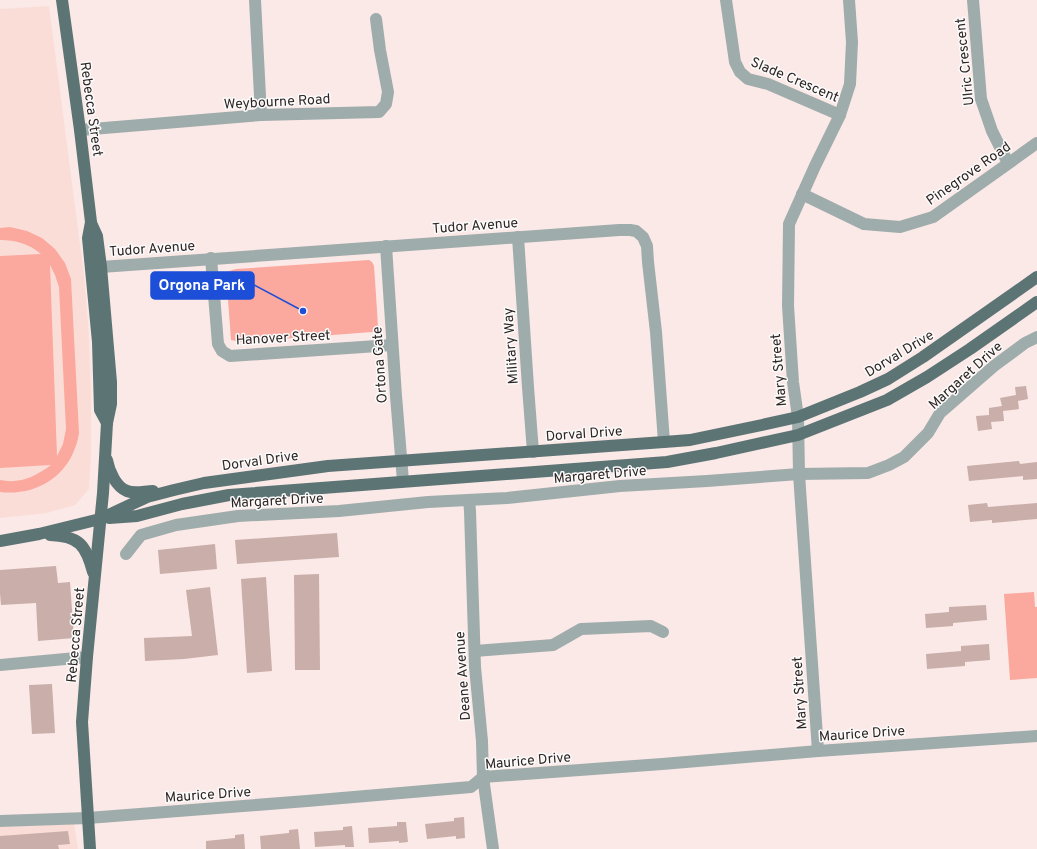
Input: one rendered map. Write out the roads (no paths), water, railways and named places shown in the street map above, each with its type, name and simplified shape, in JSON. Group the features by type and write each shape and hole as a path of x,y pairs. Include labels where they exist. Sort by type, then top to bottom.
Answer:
{"main road":[{"name":"Rebecca Street","path":"62,0 91,222 97,236 101,267 111,382 111,404 107,423 103,487 82,722 90,849"},
{"name":"Rebecca Street","path":"91,222 88,238 98,342 100,410 107,423"},
{"name":"Dorval Drive","path":"100,519 147,497 204,483 328,466 664,442 704,437 798,416 860,392 888,379 923,358 1037,277"},
{"name":"Dorval Drive","path":"0,541 39,534 100,519 137,516 182,504 229,495 667,462 798,435 894,396 970,349 1037,302"},
{"path":"105,451 108,467 113,477 125,490 139,492 174,490"},
{"path":"39,534 61,535 69,537 80,543 90,562 95,581"}],"street":[{"path":"255,0 262,115"},
{"name":"Slade Crescent","path":"726,0 735,62 740,72 748,79 768,84 840,114"},
{"name":"Mary Street","path":"818,751 799,474 798,416 793,382 788,306 789,224 840,114 850,84 852,42 849,0"},
{"name":"Ulric Crescent","path":"973,0 980,99 992,132 1008,163"},
{"name":"Weybourne Road","path":"80,130 262,115 378,112 386,104 388,92 376,19"},
{"name":"Pinegrove Road","path":"802,194 864,224 900,227 933,217 1037,143"},
{"name":"Tudor Avenue","path":"101,267 518,237 630,230 636,231 643,237 647,250 656,332 664,442"},
{"name":"Military Way","path":"518,237 533,452"},
{"name":"Ortona Gate","path":"386,246 403,481"},
{"name":"Hanover Street","path":"211,258 218,344 222,351 230,356 392,345"},
{"name":"Margaret Drive","path":"126,554 141,535 176,525 238,516 339,512 428,502 507,498 620,486 799,474 868,473 889,465 904,457 928,433 940,413 994,366 1025,343 1037,337"},
{"name":"Deane Avenue","path":"469,500 475,651 482,741 483,776 494,849"},
{"path":"475,651 553,646 581,629 651,626 663,632"},
{"path":"0,664 87,657"},
{"name":"Maurice Drive","path":"0,821 88,818 471,787 483,776 1037,736"}],"place":[{"name":"Orgona Park","path":"303,311"}]}
